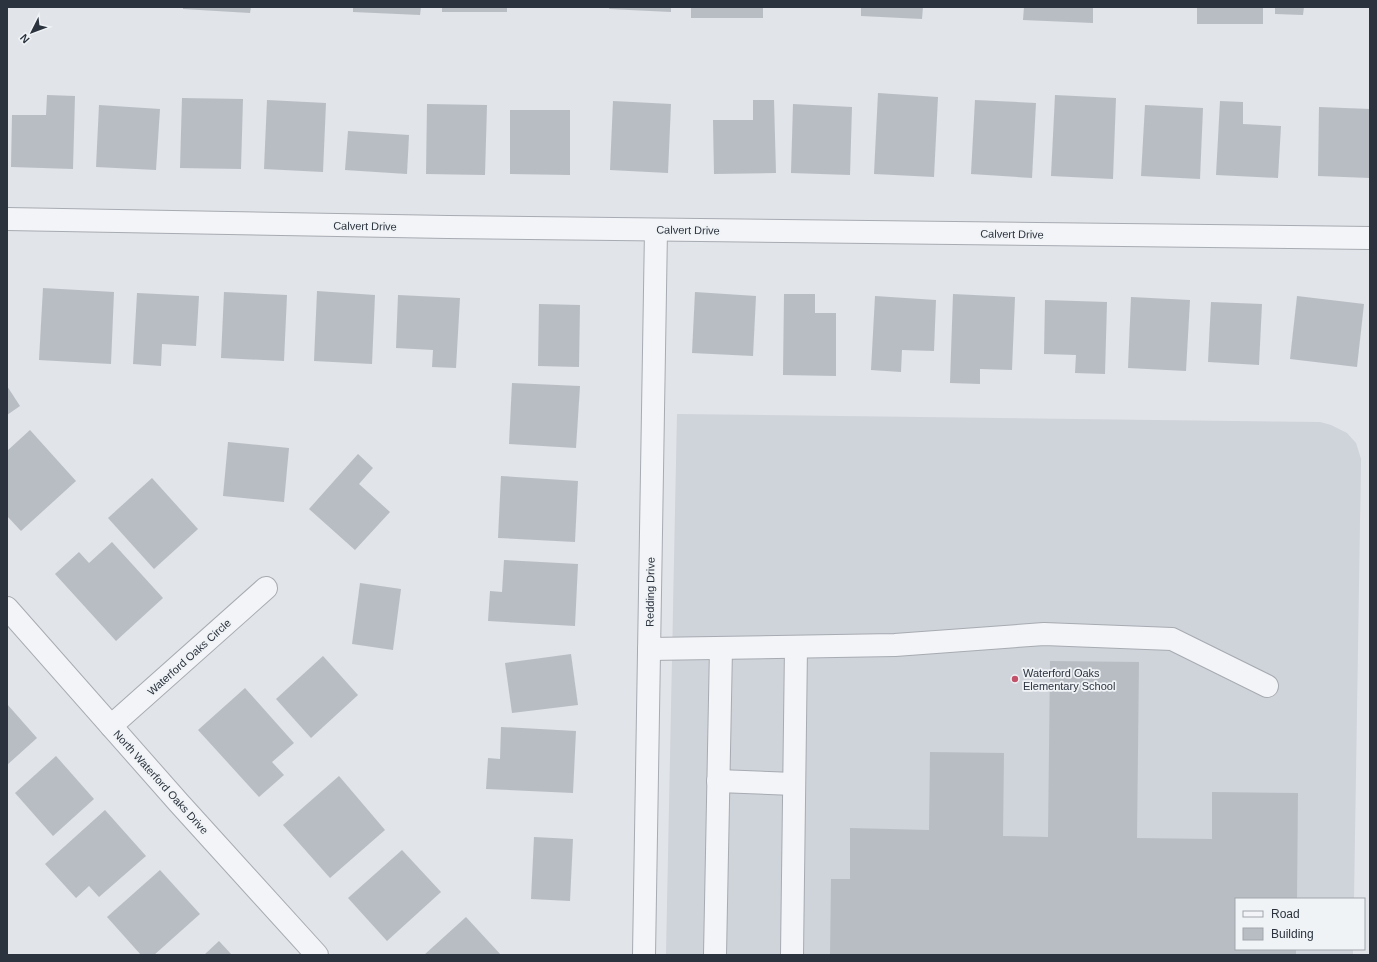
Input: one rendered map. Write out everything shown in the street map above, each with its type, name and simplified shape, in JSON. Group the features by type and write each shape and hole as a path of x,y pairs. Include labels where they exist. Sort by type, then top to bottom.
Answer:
{"street":[{"name":"Calvert Drive","path":"7,219 656,230 1370,238"},
{"name":"Redding Drive","path":"644,955 656,230"},
{"name":"Waterford Oaks Circle","path":"111,726 266,588"},
{"name":"North Waterford Oaks Drive","path":"7,608 317,955"},
{"path":"649,649 895,645 1044,634 1172,639 1267,686"},
{"path":"792,955 796,647"},
{"path":"715,955 721,648"},
{"path":"718,781 794,784"}],"shaded area":[{"name":"Waterford Oaks Elementary School","path":"677,414 1320,422 1331,425 1347,433 1356,443 1361,459 1354,898 1235,898 1235,950 1353,950 1353,955 666,955"}],"building":[{"path":"183,7 251,7 250,13 183,9"},
{"path":"353,7 421,7 420,15 353,12"},
{"path":"442,7 507,7 507,12 442,12"},
{"path":"610,7 671,7 671,12 609,9"},
{"path":"691,7 763,7 763,18 691,18"},
{"path":"861,7 923,7 922,19 861,16"},
{"path":"1024,7 1093,7 1093,23 1023,20"},
{"path":"1197,7 1263,7 1263,24 1197,24"},
{"path":"1275,7 1304,7 1303,15 1275,14"},
{"path":"878,93 938,97 934,177 874,174"},
{"path":"47,95 75,96 73,169 11,167 12,115 46,115"},
{"path":"1055,95 1116,98 1113,179 1051,176"},
{"path":"182,98 243,99 241,169 180,168"},
{"path":"267,100 326,103 323,172 264,169"},
{"path":"753,100 774,100 776,173 714,174 713,120 753,120"},
{"path":"975,100 1036,103 1032,178 971,174"},
{"path":"613,101 671,104 668,173 610,170"},
{"path":"1220,101 1243,102 1243,124 1281,126 1278,178 1216,175"},
{"path":"427,104 487,105 485,175 426,174"},
{"path":"793,104 852,107 850,175 791,173"},
{"path":"99,105 160,109 156,170 96,167"},
{"path":"1145,105 1203,108 1200,179 1141,176"},
{"path":"1319,107 1370,109 1370,178 1318,176"},
{"path":"510,110 570,110 570,175 510,174"},
{"path":"348,131 409,135 407,174 345,170"},
{"path":"43,288 114,292 111,364 39,360"},
{"path":"317,291 375,295 372,364 314,361"},
{"path":"224,292 287,295 284,361 221,358"},
{"path":"695,292 756,296 753,356 692,353"},
{"path":"137,293 199,296 196,346 162,344 161,366 133,364"},
{"path":"784,294 815,294 815,313 836,313 836,376 783,375"},
{"path":"953,294 1015,297 1012,370 980,369 980,384 950,383"},
{"path":"398,295 460,298 456,368 432,367 433,350 396,348"},
{"path":"875,296 936,300 934,351 902,350 901,372 871,370"},
{"path":"1297,296 1364,304 1357,367 1290,359"},
{"path":"1131,297 1190,300 1186,371 1128,368"},
{"path":"1045,300 1107,302 1105,374 1075,373 1076,355 1044,354"},
{"path":"1211,302 1262,304 1259,365 1208,362"},
{"path":"539,304 580,305 579,367 538,366"},
{"path":"512,383 580,386 576,448 509,444"},
{"path":"7,386 20,406 7,415"},
{"path":"30,430 76,481 21,531 7,516 7,451"},
{"path":"228,442 289,448 284,502 223,496"},
{"path":"358,454 373,468 359,484 390,512 355,550 309,509"},
{"path":"501,476 578,481 575,542 498,538"},
{"path":"152,478 198,529 154,569 108,518"},
{"path":"112,542 163,598 116,641 55,574 79,552 89,563"},
{"path":"504,560 578,564 575,626 488,621 490,591 502,592"},
{"path":"360,583 401,589 393,650 352,644"},
{"path":"571,654 578,705 512,713 505,663"},
{"path":"323,656 358,695 311,738 276,699"},
{"path":"1050,661 1139,662 1137,838 1212,839 1212,792 1298,793 1297,898 1235,898 1235,950 1296,950 1296,955 830,955 831,879 850,879 850,828 929,830 930,752 1004,753 1003,836 1048,837"},
{"path":"245,688 294,743 272,762 284,775 259,797 198,730"},
{"path":"7,704 37,738 7,765"},
{"path":"501,727 576,731 573,793 486,789 488,758 500,759"},
{"path":"56,756 94,799 53,836 15,793"},
{"path":"339,776 385,830 330,878 283,825"},
{"path":"105,810 146,856 99,897 89,886 76,898 45,864"},
{"path":"534,837 573,839 570,901 531,899"},
{"path":"402,850 441,892 387,941 348,898"},
{"path":"160,870 200,914 154,955 141,955 107,917"},
{"path":"466,917 501,955 424,955"},
{"path":"219,941 232,955 204,955"}],"place":[{"name":"Waterford Oaks Elementary School","path":"1015,679"}]}
